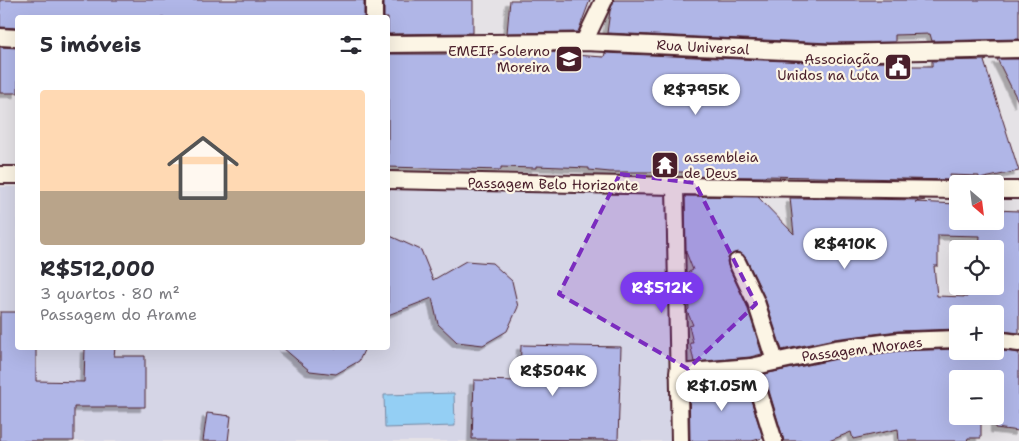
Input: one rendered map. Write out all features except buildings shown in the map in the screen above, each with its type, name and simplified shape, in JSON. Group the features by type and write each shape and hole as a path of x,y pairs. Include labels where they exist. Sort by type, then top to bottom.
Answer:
{"street":[{"path":"374,0 374,15"},
{"path":"584,42 604,0"},
{"path":"0,37 15,38"},
{"name":"Rua Universal","path":"390,44 584,42 830,53 1019,49"},
{"path":"0,175 15,175"},
{"name":"Passagem Belo Horizonte","path":"390,180 949,190"},
{"path":"675,186 680,441"},
{"path":"1004,190 1019,190"},
{"path":"737,262 756,302 775,361"},
{"name":"Passagem Moraes","path":"678,373 751,366 844,348 899,342 949,339"},
{"path":"1004,341 1019,343"},
{"path":"751,366 774,441"}],"highlighted area":[{"path":"620,174 695,183 756,304 688,369 559,294"}],"shaded area":[{"path":"390,186 674,186 671,441 0,441 0,187 15,187 15,350 390,350"}],"water":[{"path":"454,393 455,426 385,428 384,395"}],"place":[{"name":"EMEIF Solerno Moreira","path":"569,59"},
{"name":"Associação Unidos na Luta","path":"898,67"},
{"name":"assembleia de Deus","path":"665,165"}]}
